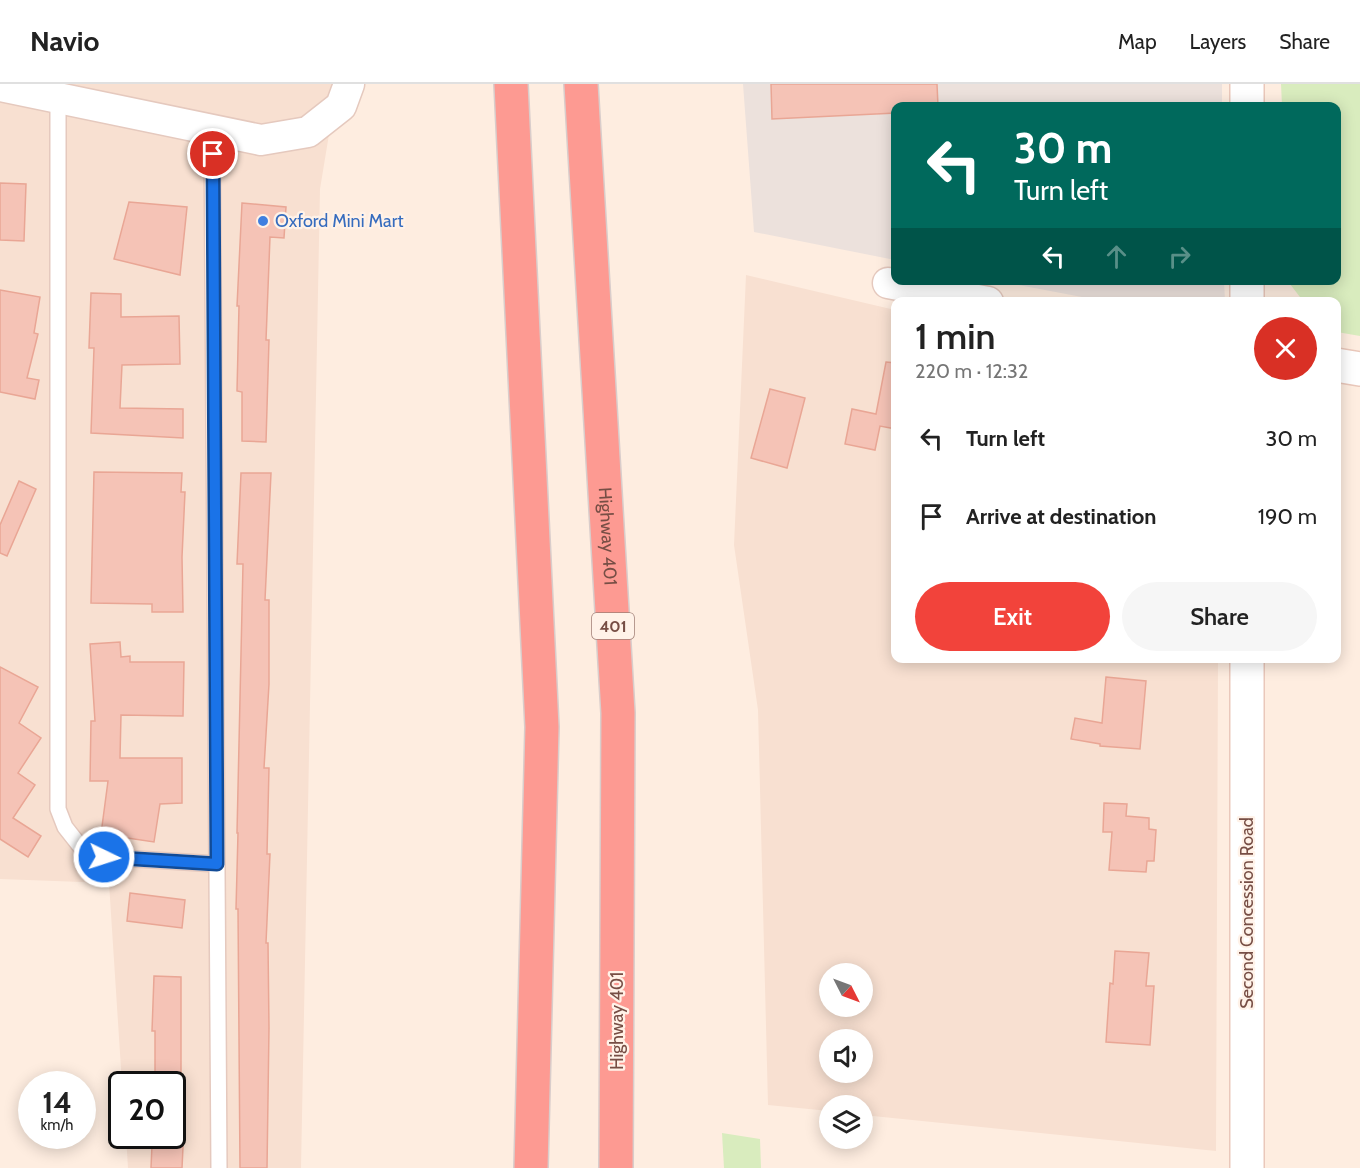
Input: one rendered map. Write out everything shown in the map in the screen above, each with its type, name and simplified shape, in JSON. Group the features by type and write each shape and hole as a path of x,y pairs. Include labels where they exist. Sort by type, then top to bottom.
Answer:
{"highway":[{"path":"511,84 542,727 531,1168"},
{"name":"Highway 401","path":"581,84 618,713 616,1168"}],"street":[{"path":"0,86 261,140 308,132 341,106 349,84"},
{"path":"1247,84 1247,102"},
{"path":"899,285 962,297"},
{"path":"1341,366 1360,369"},
{"name":"Second Concession Road","path":"1247,663 1247,1168"}],"lane":[{"path":"58,98 58,809 65,827 80,846 104,857 217,864"},
{"path":"212,130 219,1168"}],"shaded area":[{"path":"0,84 334,84 335,98 320,189 301,1168 128,1168 127,1149 186,1149 186,1071 121,1071 109,883 0,879"},
{"path":"743,84 1222,84 1222,102 891,102 891,259 754,232"},
{"path":"746,275 891,309 891,663 1218,663 1216,1151 873,1116 873,1095 819,1095 819,1110 768,1105 758,710 734,545"},
{"path":"1019,285 1224,285 1225,297 1082,297"}],"green space":[{"path":"1281,84 1360,84 1360,336 1341,333 1341,297 1300,297 1291,285 1341,285 1341,102 1282,102"},
{"path":"722,1133 760,1139 761,1168 724,1168"}],"building":[{"path":"771,84 937,84 938,102 891,102 891,113 772,119"},
{"path":"0,183 26,184 24,241 0,240"},
{"path":"129,202 187,207 180,275 114,259"},
{"path":"242,203 286,207 284,238 270,237 266,340 269,340 266,442 242,441 242,392 237,391 239,306 237,306"},
{"path":"0,290 40,297 34,333 38,334 27,378 39,380 35,399 0,392"},
{"path":"91,293 121,294 121,317 179,316 180,364 122,365 120,408 183,409 183,438 91,433 94,348 89,348"},
{"path":"886,362 891,362 891,428 880,426 875,450 845,444 852,409 876,414"},
{"path":"770,389 805,398 787,468 751,458"},
{"path":"94,472 182,473 181,492 185,492 182,557 183,612 152,612 152,604 91,603"},
{"path":"241,473 271,473 265,600 269,600 269,684 264,768 269,768 267,854 270,854 266,943 268,943 269,1028 267,1168 240,1168 238,909 236,909 243,564 237,564"},
{"path":"19,481 36,489 7,556 0,553 0,525"},
{"path":"120,642 121,657 130,656 130,662 184,662 183,716 121,715 120,758 182,758 182,803 160,804 154,842 101,834 108,781 90,781 91,721 95,721 90,644"},
{"path":"0,667 38,687 19,723 41,738 18,773 35,785 13,818 41,836 28,857 0,839"},
{"path":"1106,677 1146,681 1140,749 1100,746 1100,744 1071,739 1075,718 1102,723"},
{"path":"1104,803 1127,804 1126,816 1149,818 1149,829 1156,830 1154,861 1147,861 1146,872 1109,870 1112,832 1103,832"},
{"path":"130,893 185,900 182,928 127,921"},
{"path":"1115,951 1149,953 1146,986 1154,986 1150,1045 1106,1042 1110,983 1113,984"},
{"path":"154,976 181,977 181,1071 155,1071 155,1031 152,1031"},
{"path":"152,1149 183,1149 182,1168 151,1168"}],"place":[{"name":"Oxford Mini Mart","path":"263,221"}],"route":[{"path":"104,857 217,864 213,154"}]}
